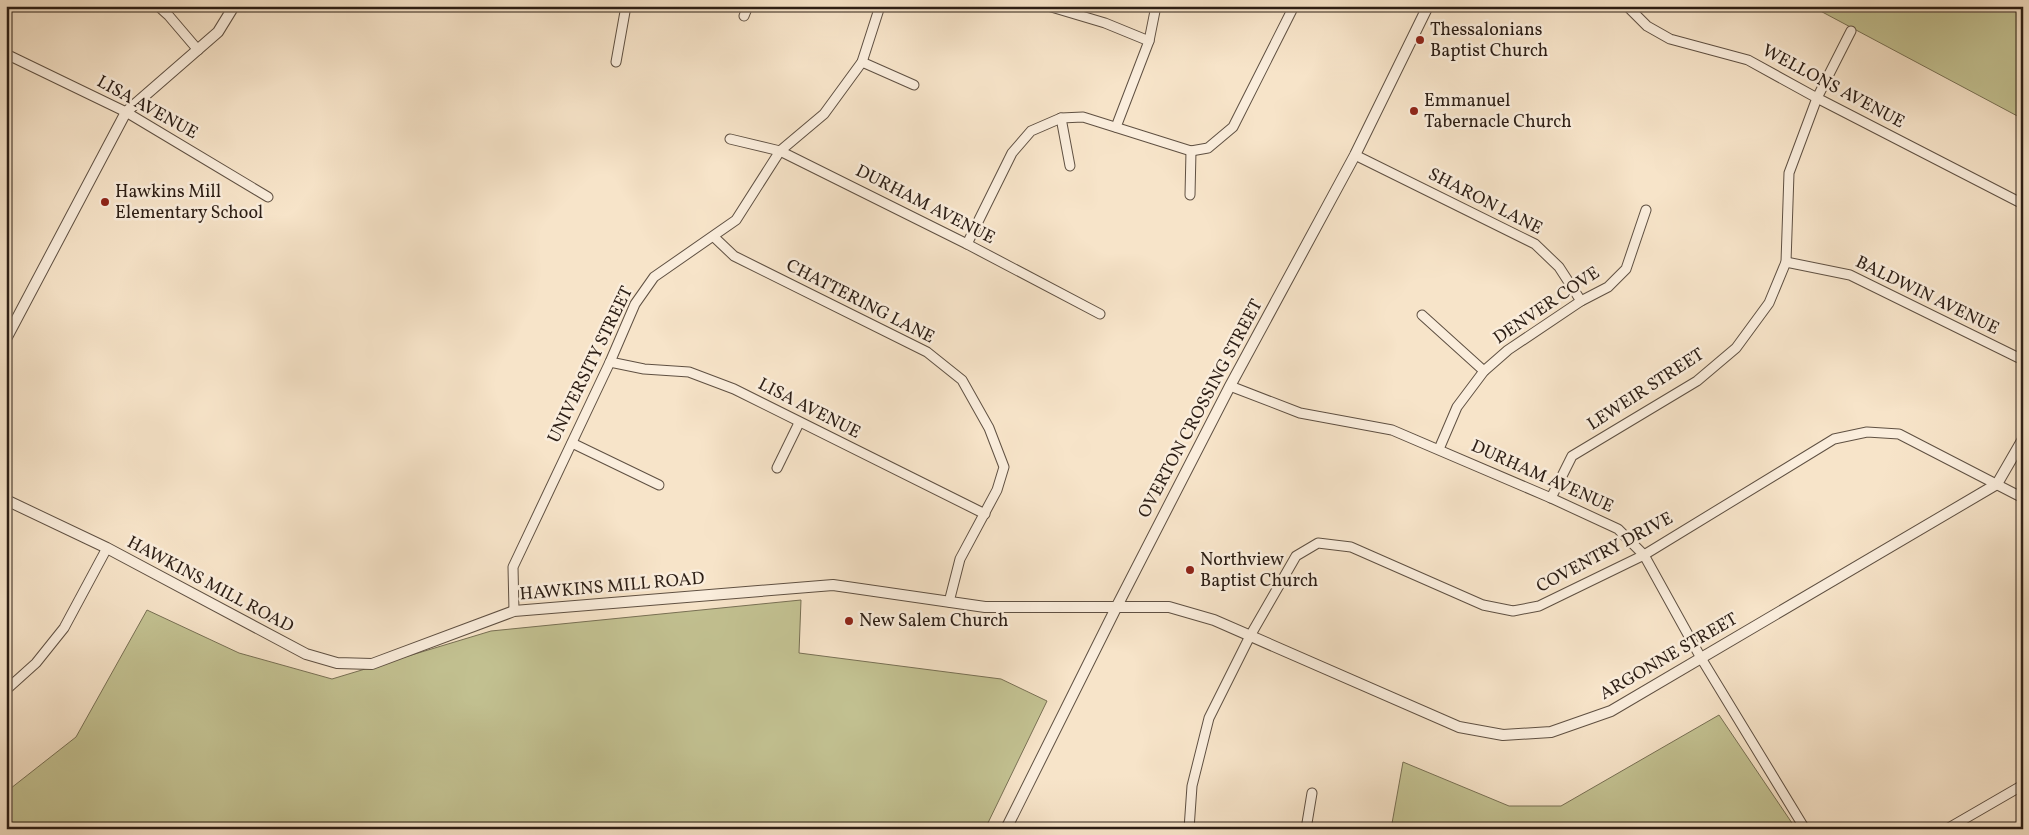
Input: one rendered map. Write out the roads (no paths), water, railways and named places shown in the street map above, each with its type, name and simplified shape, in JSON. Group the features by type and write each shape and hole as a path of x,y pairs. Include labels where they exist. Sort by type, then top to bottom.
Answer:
{"street":[{"path":"158,6 198,50"},
{"path":"6,339 126,112 218,32 234,6"},
{"path":"616,62 626,6"},
{"path":"744,16 748,6"},
{"name":"UNIVERSITY STREET","path":"514,611 513,567 610,362 635,304 654,277 736,220 780,151 824,114 862,62 880,6"},
{"path":"1048,6 1105,23 1149,41"},
{"path":"1116,127 1149,41 1156,6"},
{"path":"968,244 1012,153 1031,131 1061,118 1083,117 1191,151 1208,148 1233,127 1294,6"},
{"name":"OVERTON CROSSING STREET","path":"1008,828 1116,608 1230,386 1355,155 1428,6"},
{"name":"WELLONS AVENUE","path":"1627,6 1647,26 1670,39 1748,60 1817,98 2023,204"},
{"name":"LEWEIR STREET","path":"1551,498 1572,456 1697,381 1736,348 1769,303 1786,262 1789,173 1817,98 1851,30"},
{"name":"LISA AVENUE","path":"6,54 126,112 268,197"},
{"path":"862,62 914,85"},
{"path":"1061,118 1070,166"},
{"name":"DURHAM AVENUE","path":"730,139 780,151 968,244 1100,314"},
{"path":"1190,195 1191,151"},
{"name":"SHARON LANE","path":"1355,155 1535,244 1558,267 1581,301"},
{"name":"DENVER COVE","path":"1439,449 1457,407 1484,371 1508,350 1581,301 1608,287 1626,270 1646,210"},
{"name":"CHATTERING LANE","path":"714,237 734,256 927,352 962,380 989,428 1004,467 997,490 960,559 949,602"},
{"name":"BALDWIN AVENUE","path":"1786,262 1850,275 2023,360"},
{"path":"1422,315 1484,371"},
{"name":"LISA AVENUE","path":"610,362 644,369 689,372 734,389 985,514"},
{"name":"DURHAM AVENUE","path":"1230,386 1300,413 1392,430 1551,498 1618,529 1644,555 1701,658 1805,829"},
{"path":"778,468 799,423"},
{"name":"COVENTRY DRIVE","path":"1189,829 1192,786 1209,718 1250,636 1296,556 1318,543 1351,546 1482,605 1513,611 1539,606 1644,555 1834,439 1866,432 1899,434 2023,498"},
{"name":"ARGONNE STREET","path":"1116,608 1169,607 1214,620 1459,727 1503,735 1551,732 1611,711 1997,484 2023,439"},
{"path":"572,443 659,485"},
{"name":"HAWKINS MILL ROAD","path":"6,500 107,548 306,654 337,663 372,664 514,611 833,585 985,607 1116,608"},
{"path":"6,690 36,663 64,628 107,548"},
{"path":"1947,829 2023,785"},
{"path":"1306,829 1312,792"}],"place":[{"name":"Thessalonians Baptist Church","path":"1420,40"},
{"name":"Emmanuel Tabernacle Church","path":"1414,111"},
{"name":"Hawkins Mill Elementary School","path":"105,202"},
{"name":"Northview Baptist Church","path":"1190,570"},
{"name":"New Salem Church","path":"849,621"}]}
